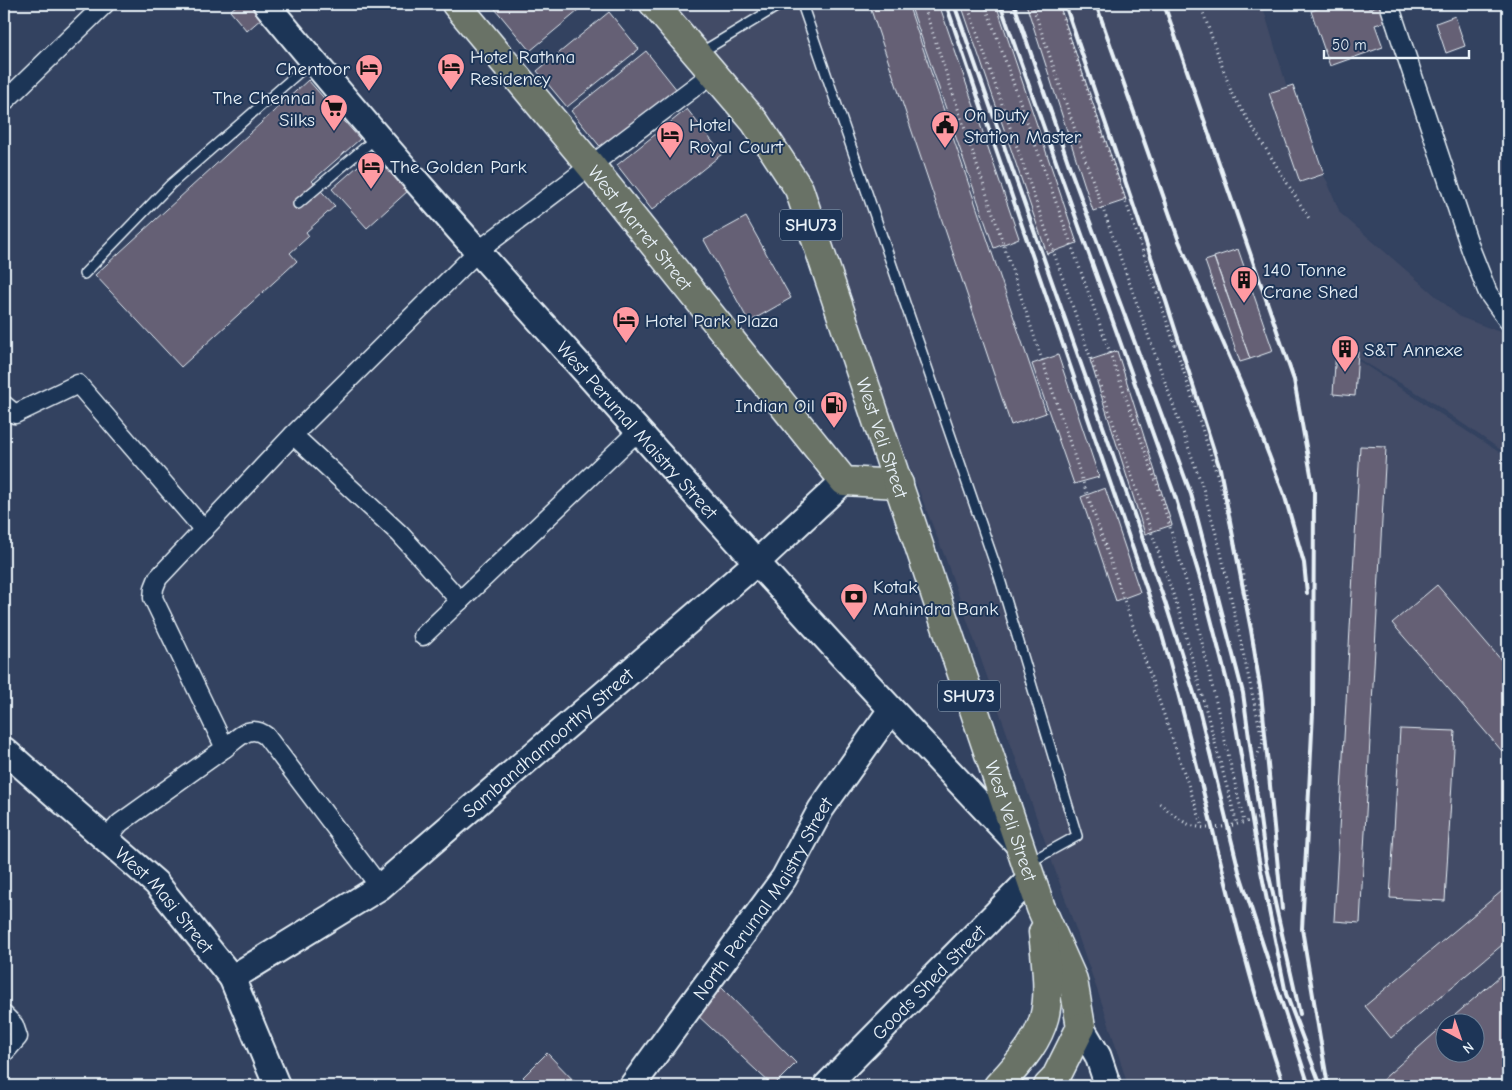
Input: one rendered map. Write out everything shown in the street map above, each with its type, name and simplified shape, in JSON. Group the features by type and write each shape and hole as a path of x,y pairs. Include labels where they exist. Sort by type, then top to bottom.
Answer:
{"main road":[{"name":"West Marret Street","path":"456,4 591,166 844,481"},
{"name":"West Veli Street","path":"654,4 755,122 799,189 1025,863 1041,908 1073,980 1081,1027"},
{"path":"844,481 899,484"},
{"name":"West Veli Street","path":"1023,1060 1038,1036 1046,1014 1049,990 1041,908"},
{"path":"1023,1060 1054,1040 1081,1027"},
{"path":"1048,1086 1056,1079 1081,1027"},
{"name":"SHU73","path":"998,1086 1023,1060"}],"street":[{"path":"4,102 104,4"},
{"name":"West Perumal Maistry Street","path":"266,4 377,137 756,563 891,710 1025,863"},
{"path":"1388,4 1471,250 1488,293 1508,321"},
{"path":"225,748 154,598 154,588 158,578 293,436 478,251 591,166 705,64"},
{"path":"4,405 15,414 78,384 204,530"},
{"path":"423,636 638,431"},
{"path":"293,436 400,534 460,601"},
{"name":"Sambandhamoorthy Street","path":"232,978 380,887 756,563 844,481"},
{"name":"North Perumal Maistry Street","path":"632,1086 784,878 821,809 891,710"},
{"path":"106,839 120,824 245,733 253,730 259,731 266,736 380,887"},
{"name":"West Masi Street","path":"4,750 152,878 232,978 278,1086"},
{"name":"Goods Shed Street","path":"826,1086 1025,863"},
{"path":"4,1015 14,1025 18,1037 4,1053"},
{"path":"1081,1027 1098,1056 1108,1086"}],"lane":[{"path":"705,64 781,4"},
{"path":"802,4 999,576 1076,836 1025,863"},
{"path":"84,274 170,185 312,61"},
{"path":"298,204 377,137"}],"path":[{"path":"923,4 1083,482 1203,828"},
{"path":"967,4 1180,614 1237,824"},
{"path":"985,4 1158,487 1194,608 1244,822"},
{"path":"1032,4 1085,159 1203,488 1220,548 1263,742"},
{"path":"1058,4 1178,354 1220,484 1246,588 1256,659 1263,742 1254,763 1260,818 1237,824 1203,828 1186,823 1156,801"},
{"path":"1200,4 1232,94 1310,220"}],"shaded area":[{"path":"662,4 1262,4 1304,144 1327,181 1340,213 1460,317 1508,335 1508,455 1426,398 1328,341 1508,458 1508,1086 1128,1086 1106,1015 945,557 796,179"}],"building":[{"path":"238,4 251,4 262,18 247,31 230,11"},
{"path":"491,4 572,4 578,11 530,51"},
{"path":"869,4 908,4 1046,413 1011,425"},
{"path":"910,4 939,4 1019,238 994,248"},
{"path":"961,4 996,4 1077,243 1047,254"},
{"path":"1026,4 1059,4 1126,200 1093,211"},
{"path":"1331,4 1368,4 1369,9 1380,5 1385,22 1375,25 1383,47 1330,66 1311,11"},
{"path":"609,12 639,49 567,107 537,71"},
{"path":"1455,16 1465,46 1446,53 1436,23"},
{"path":"646,51 677,90 603,150 571,111"},
{"path":"308,80 360,139 312,181 335,206 306,232 309,236 290,253 297,261 181,367 95,275"},
{"path":"1293,85 1324,174 1300,182 1269,93"},
{"name":"Hotel Royal Court","path":"687,109 722,154 652,210 617,165"},
{"name":"The Golden Park","path":"375,151 409,190 367,228 332,189"},
{"path":"746,217 791,298 749,322 704,240"},
{"name":"140 Tonne Crane Shed","path":"1238,249 1273,351 1250,359 1214,257"},
{"path":"1214,258 1250,359 1240,362 1205,261"},
{"name":"S&T Annexe","path":"1336,350 1358,352 1355,396 1333,394"},
{"path":"1117,351 1172,525 1145,534 1090,360"},
{"path":"1058,355 1099,477 1074,484 1032,364"},
{"path":"1360,446 1386,447 1360,923 1334,921"},
{"path":"1105,488 1140,592 1116,601 1081,497"},
{"path":"1437,585 1508,668 1508,758 1392,623"},
{"path":"1400,729 1455,731 1445,901 1390,898"},
{"path":"1508,886 1508,940 1391,1038 1365,1006"},
{"path":"1508,969 1508,1086 1386,1086 1381,1081 1434,1034 1434,1062 1484,1062 1484,1012 1459,1012"},
{"path":"720,986 796,1063 773,1086 695,1013"},
{"path":"547,1053 579,1086 532,1086 523,1077"}],"railway":[{"path":"946,4 1159,625 1249,972 1284,1086"},
{"path":"954,4 1166,605 1199,709 1239,871 1309,1086"},
{"path":"1000,4 1176,499 1203,588 1231,697 1259,861 1286,994 1321,1086"},
{"path":"1014,4 1071,171 1191,494 1243,693 1266,863 1300,1014"},
{"path":"1065,4 1166,301 1220,469 1251,630 1261,693 1282,909"},
{"path":"1096,4 1179,241 1245,393 1285,497 1304,563 1307,593"},
{"path":"1164,4 1294,380 1314,491 1313,712 1302,929 1328,1086"}],"place":[{"name":"Hotel Rathna Residency","path":"451,91"},
{"name":"Chentoor","path":"369,92"},
{"name":"The Chennai Silks","path":"334,132"},
{"name":"On Duty Station Master","path":"945,149"},
{"name":"Hotel Royal Court","path":"670,159"},
{"name":"The Golden Park","path":"371,190"},
{"name":"140 Tonne Crane Shed","path":"1244,304"},
{"name":"Hotel Park Plaza","path":"626,344"},
{"name":"S&T Annexe","path":"1345,373"},
{"name":"Indian Oil","path":"834,429"},
{"name":"Kotak Mahindra Bank","path":"854,621"}]}
